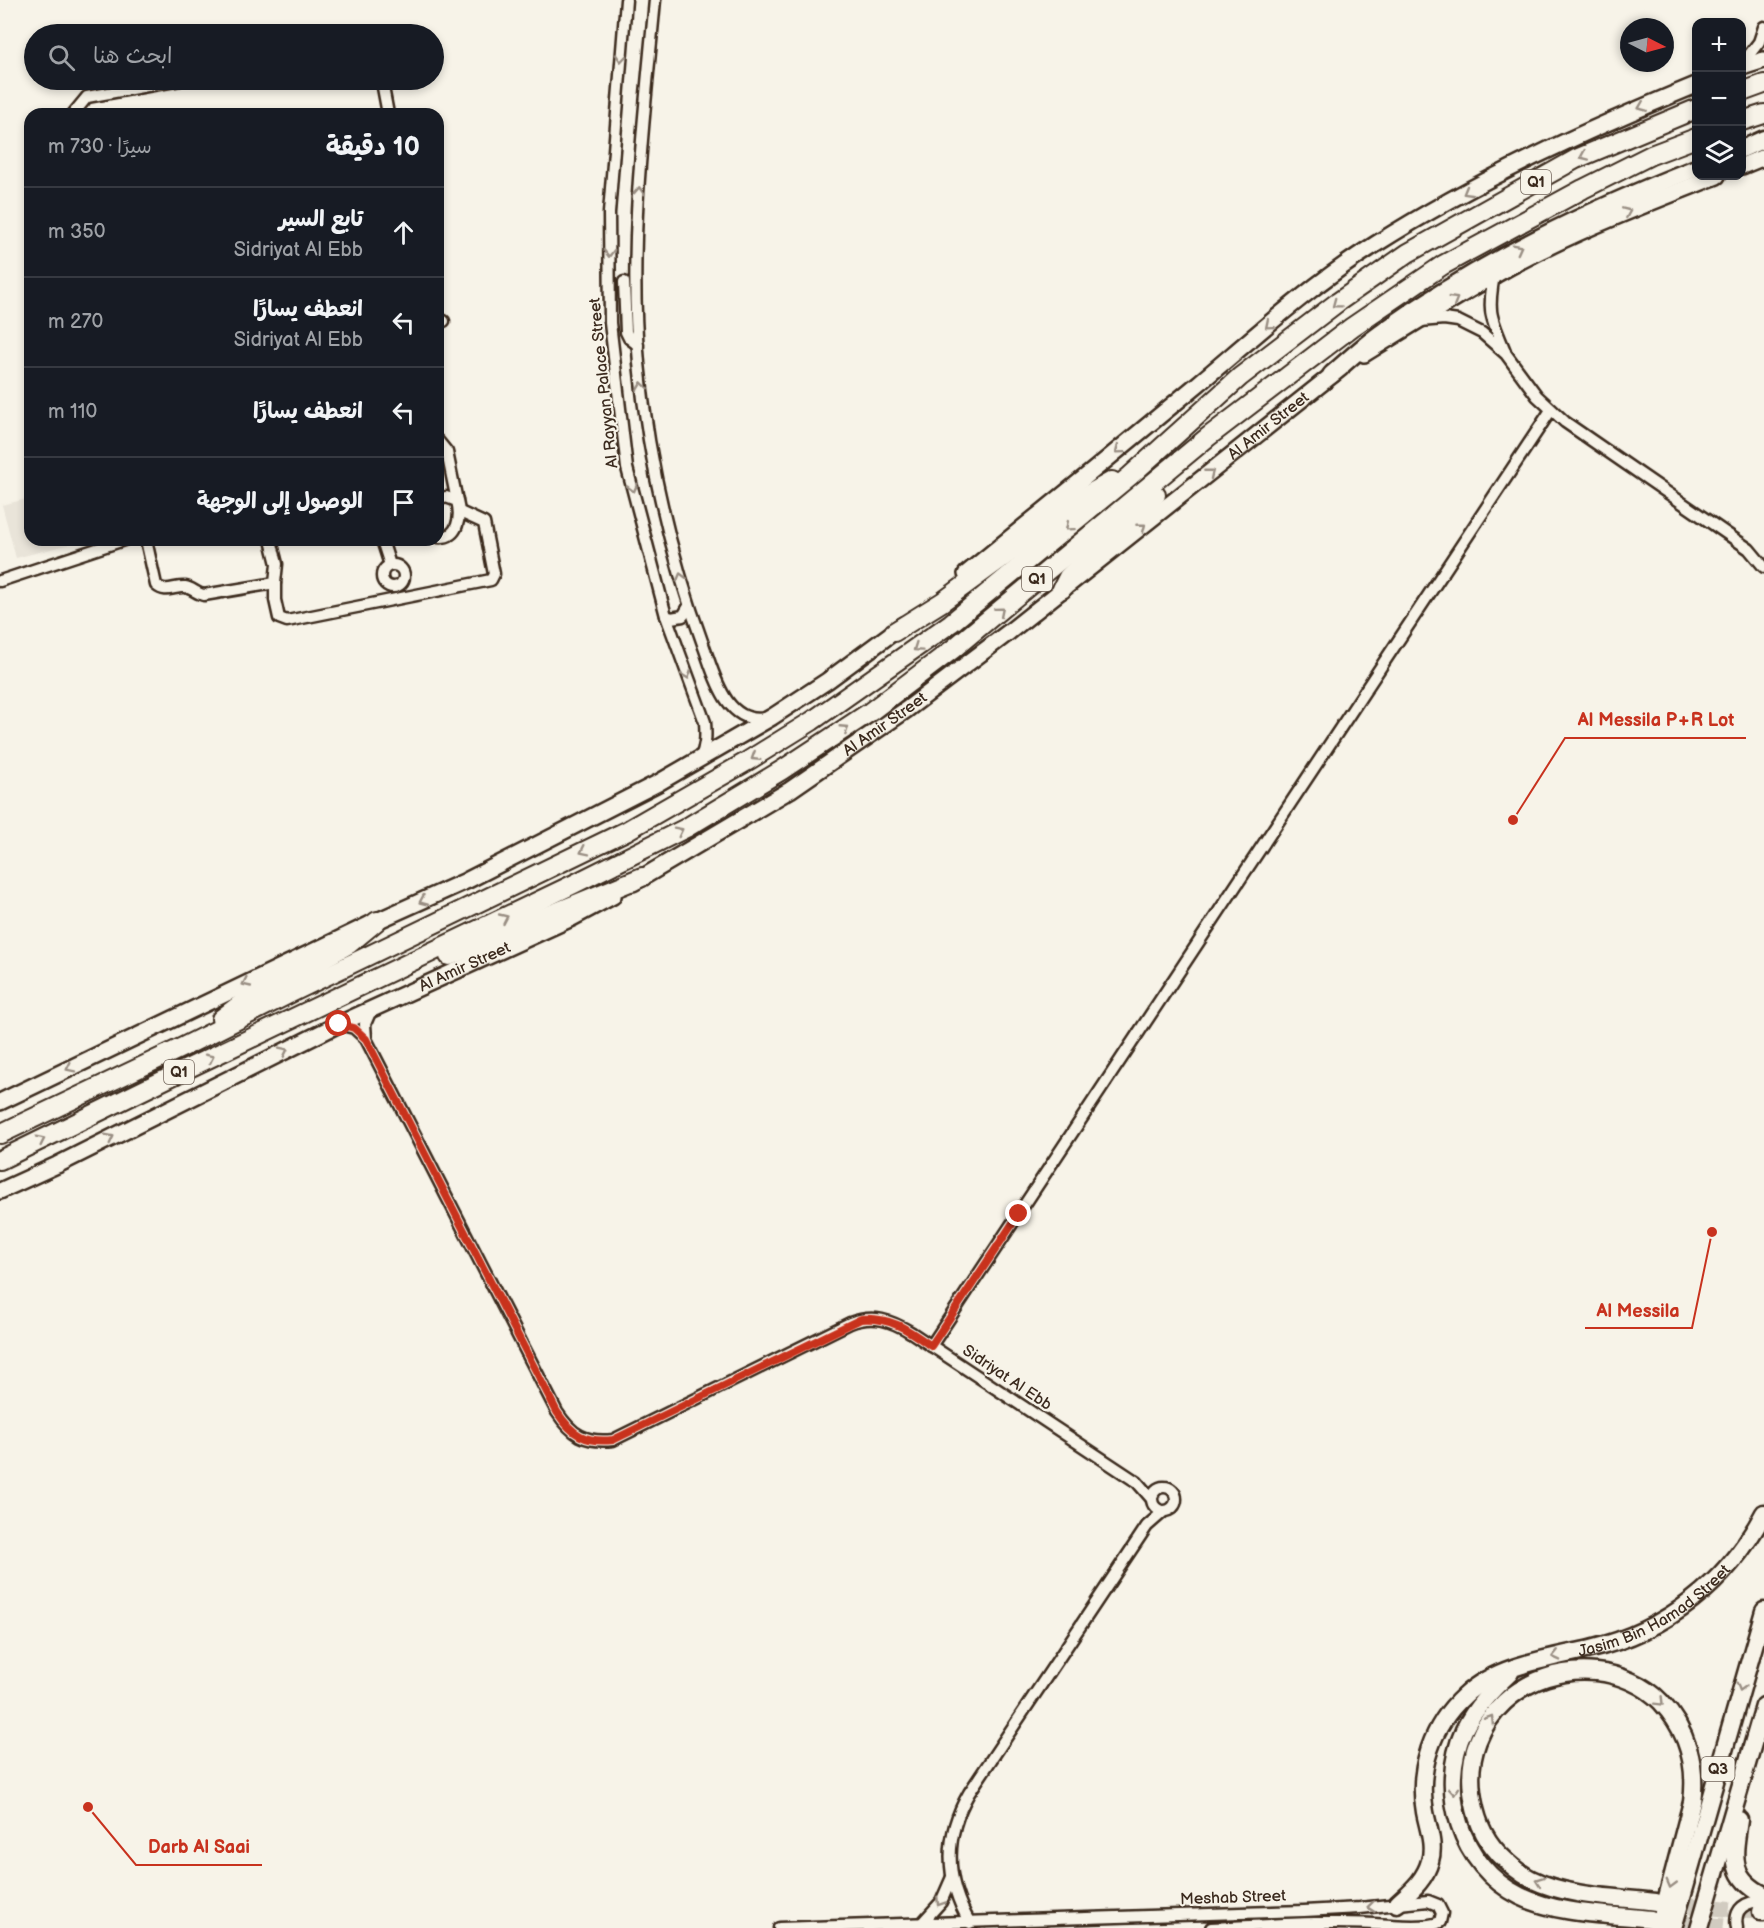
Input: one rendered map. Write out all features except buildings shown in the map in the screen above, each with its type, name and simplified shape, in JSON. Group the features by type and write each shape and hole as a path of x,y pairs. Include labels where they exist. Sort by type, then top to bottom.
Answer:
{"highway":[{"path":"1746,91 1764,84"},
{"name":"Q1","path":"0,1134 626,831 746,762 812,721 951,623 1130,476 1240,377 1338,302 1408,253 1576,159 1692,111"},
{"path":"1746,120 1764,114"},
{"name":"Al Amir Street","path":"0,1160 686,828 782,770 870,712 953,649 1208,437 1352,327 1443,265 1583,189 1651,155 1692,140"},
{"path":"1062,588 1068,577 1078,567 1190,464 1208,437"},
{"path":"894,632 942,602 1098,487 1130,476"},
{"path":"357,988 410,972 642,877"},
{"path":"183,1047 242,1003 349,944 377,921"}],"main road":[{"path":"1746,65 1764,60"},
{"path":"0,1102 377,921 466,881 700,761 827,681 894,632 1096,470 1314,287 1376,244 1512,166 1631,111 1692,87"},
{"path":"1746,147 1764,139"},
{"path":"1746,164 1764,157"},
{"path":"1331,375 1382,333 1484,266 1541,236 1641,189 1692,170"},
{"name":"Al Amir Street","path":"0,1191 57,1165 339,1024 572,918 606,900 790,790 942,683 1331,375 1494,275 1622,213 1707,180"},
{"name":"Jasim Bin Hamad Street","path":"1397,1904 1420,1882 1431,1859 1432,1846 1423,1783 1426,1759 1431,1743 1448,1715 1466,1694 1492,1676 1542,1659 1627,1638 1667,1618 1687,1605 1735,1560 1764,1513"},
{"path":"1687,1605 1700,1601 1735,1570 1764,1532"},
{"name":"Q3","path":"1673,1928 1764,1611"},
{"path":"1515,1669 1474,1712 1458,1748 1454,1765 1453,1791 1457,1816 1470,1849 1494,1878 1509,1890 1535,1902 1655,1923"},
{"name":"Jasim Bin Hamad Street","path":"1655,1923 1692,1802 1694,1788 1690,1753 1680,1727 1666,1707 1647,1690 1625,1679 1602,1672 1577,1671 1551,1675 1514,1693 1488,1721 1473,1757 1471,1785 1477,1818 1485,1836 1510,1866 1533,1880 1596,1895 1656,1902"},
{"name":"Q3","path":"1699,1928 1764,1706"},
{"path":"1746,1766 1735,1846 1735,1864 1737,1872 1763,1905"}],"street":[{"name":"Al Rayyan Palace Street","path":"626,0 609,213 610,323 627,468 666,616 705,723 706,737 700,761"},
{"path":"654,0 640,176 637,279 638,345 642,385 658,485 689,606 724,698 734,709 758,720 772,717"},
{"path":"1746,60 1759,42 1764,27"},
{"path":"78,108 87,97 125,90"},
{"path":"384,90 387,108"},
{"path":"1494,275 1490,301 1491,315 1506,354"},
{"path":"609,285 637,279"},
{"path":"624,282 626,332 629,338 638,345"},
{"path":"1417,322 1437,319 1458,321 1482,333 1506,354 1537,396 1586,438 1749,549 1764,554"},
{"path":"931,1346 1551,410"},
{"path":"444,448 447,452 458,507 457,526 444,538"},
{"path":"272,546 277,564 275,600 279,618 287,621 491,580 494,574 484,523 444,498"},
{"path":"0,581 106,546"},
{"path":"147,546 156,585 161,590 183,587 204,594 275,583"},
{"path":"384,546 390,564"},
{"path":"1749,549 1764,567"},
{"path":"666,616 671,618 683,616 689,606"},
{"path":"366,1039 365,1024 370,1010"},
{"path":"339,1024 354,1028 366,1039"},
{"name":"Sidriyat Al Ebb","path":"366,1039 557,1412 574,1433 592,1440 613,1440 861,1319 876,1318 900,1326 1137,1482 1158,1488"},
{"name":"Sidriyat Al Ebb","path":"1137,1482 1152,1502"},
{"path":"970,1923 957,1896 952,1876 952,1833 962,1805 1147,1526 1163,1512 1173,1507 1176,1497 1168,1488 1158,1488 1152,1494 1147,1526"},
{"path":"1152,1502 1155,1509 1163,1512"},
{"path":"921,1923 940,1902 952,1876"},
{"name":"Meshab Street","path":"779,1928 1327,1910 1434,1902 1441,1911 1438,1924 1431,1927 1211,1928"},
{"path":"1737,1928 1737,1916 1742,1907 1751,1902 1763,1905"}],"shaded area":[{"path":"24,500 24,546 62,546 16,558 2,505"}],"tunnel":[{"path":"1666,1903 1761,1912"},
{"path":"1660,1920 1738,1928"}],"place":[{"name":"Al Messila P+R Lot","path":"1513,820"},
{"name":"Al Messila","path":"1712,1232"},
{"name":"Darb Al Saai","path":"88,1807"}],"route":[{"path":"339,1024 354,1028 366,1039 557,1412 574,1433 586,1439 599,1442 625,1435 861,1319 876,1318 888,1321 931,1346 1019,1214"}]}
